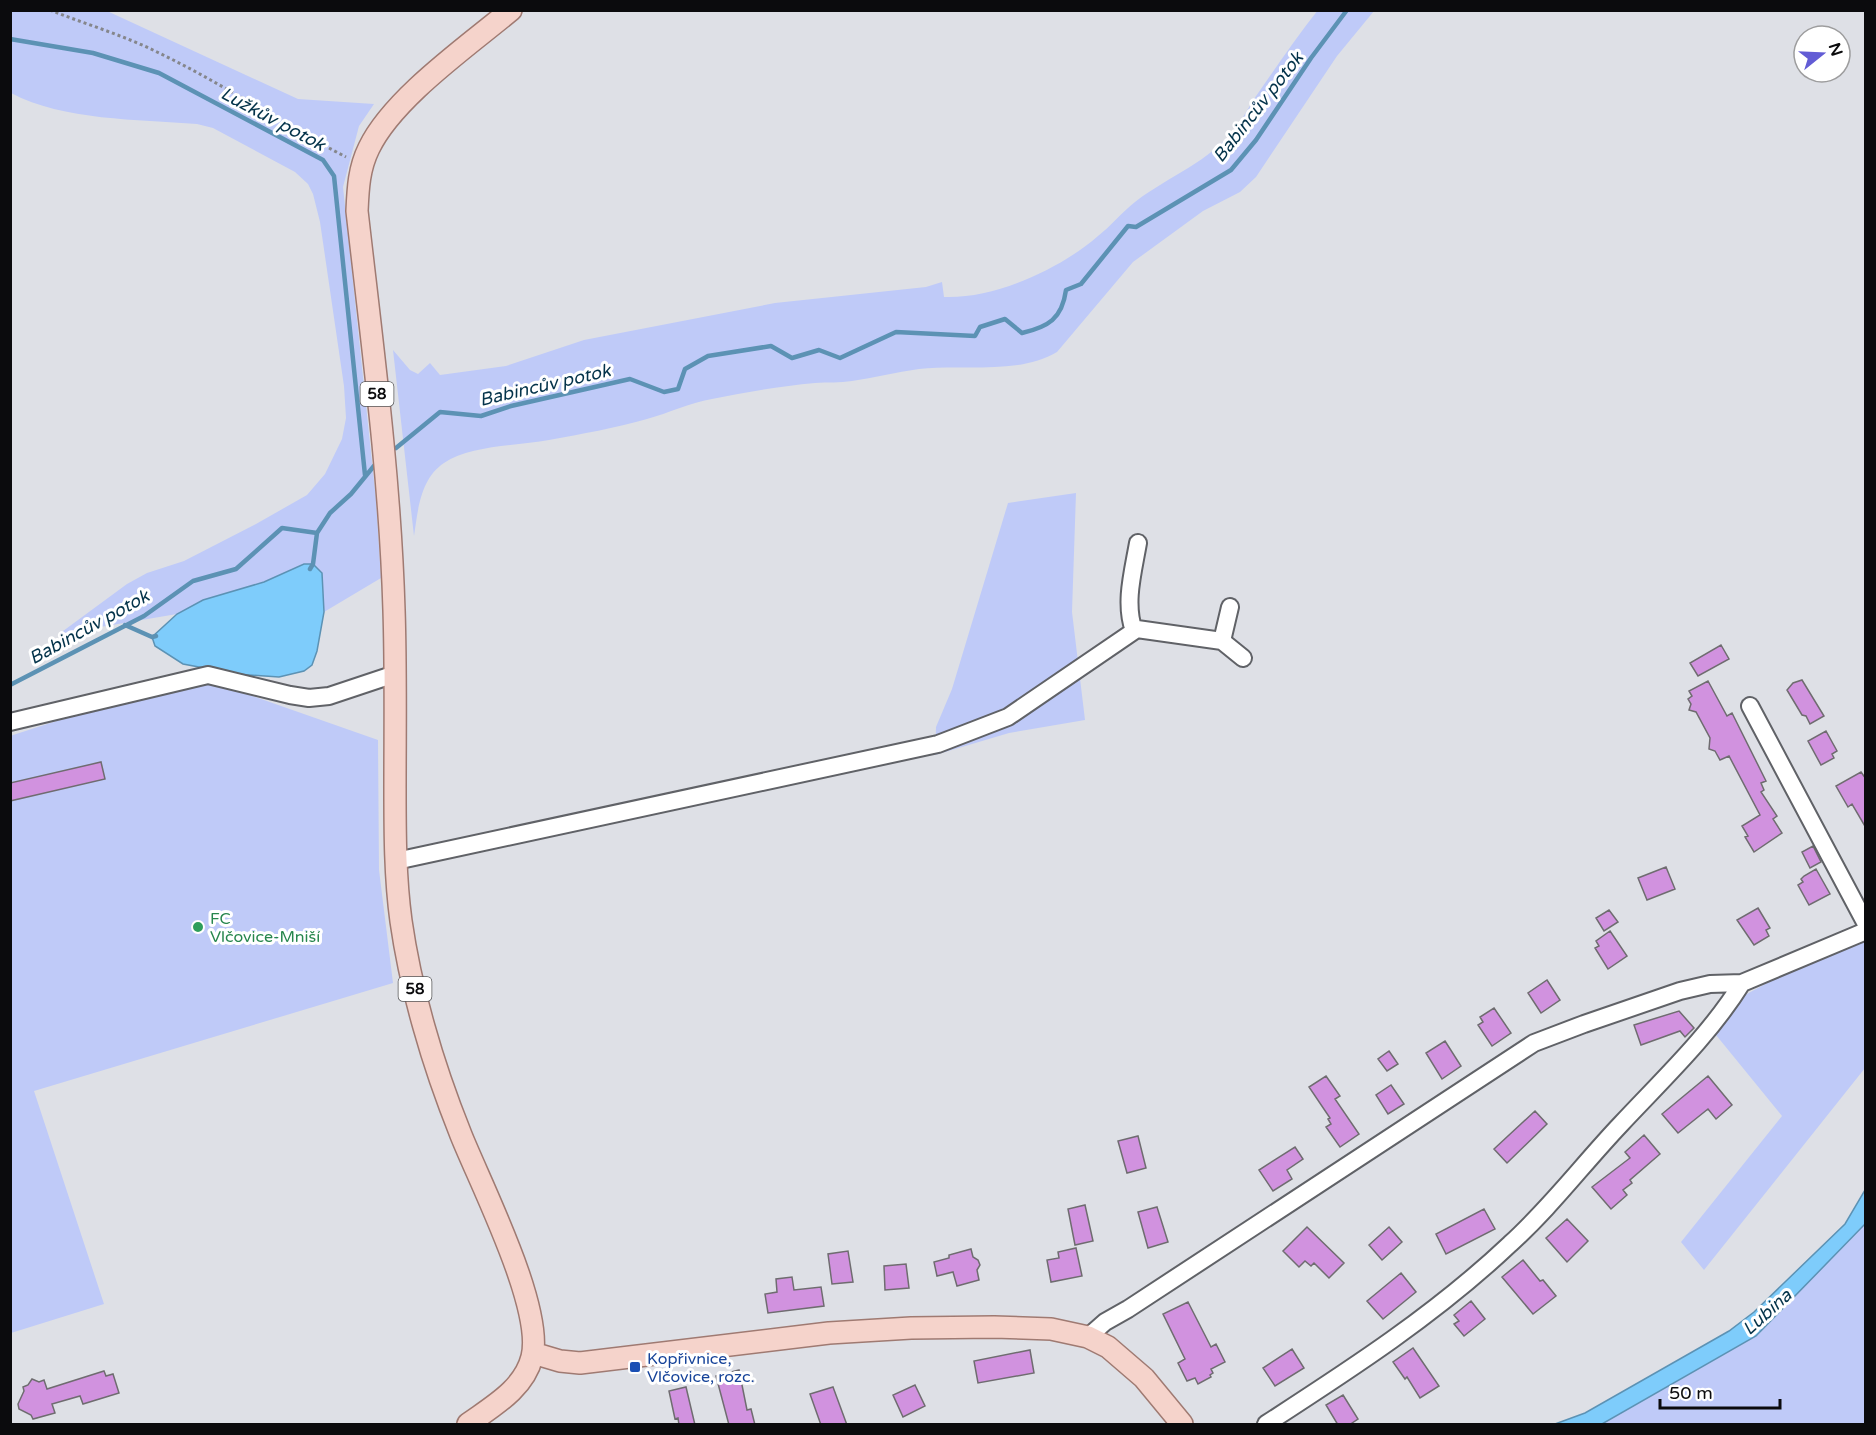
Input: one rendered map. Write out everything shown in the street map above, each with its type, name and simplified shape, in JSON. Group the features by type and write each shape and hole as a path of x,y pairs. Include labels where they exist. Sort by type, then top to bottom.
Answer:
{"main road":[{"name":"58","path":"468,1425 505,1398 529,1367 533,1353 534,1334 529,1306 460,1132 424,1028 401,919 396,861 395,674 390,535 357,211 362,165 375,136 392,113 511,10"},
{"path":"533,1353 560,1361 603,1361 829,1333 911,1328 1051,1329 1088,1337 1108,1347 1144,1378 1182,1425"}],"street":[{"path":"1134,631 1130,619 1130,592 1138,543"},
{"path":"1222,641 1230,607"},
{"path":"396,861 938,744 1008,717 1137,629 1222,641 1243,658"},
{"path":"10,722 208,675 309,698 329,696 395,674"},
{"path":"1750,706 1866,924"},
{"path":"1088,1337 1105,1322 1534,1043 1680,991 1710,984 1742,983 1866,931"},
{"path":"1266,1425 1385,1346 1427,1315 1511,1244 1560,1194 1612,1133 1683,1058 1726,1008 1742,983"}],"path":[{"path":"50,10 156,51 244,97 318,143 362,165"}],"shaded area":[{"path":"1318,10 1374,11 1337,56 1256,177 1240,192 1203,211 1133,262 1057,352 1026,364 919,369 847,382 802,384 751,392 704,401 611,428 549,440 480,449 455,457 436,470 425,486 414,536 393,350 410,370 418,374 430,363 440,375 506,366 584,340 775,303 926,287 942,282 944,297 964,296 984,293 1026,280 1083,248 1148,192 1202,159 1226,139"},
{"path":"10,11 107,11 298,99 374,104 359,126 343,187 376,500 381,578 324,612 322,573 304,564 264,582 203,600 177,614 59,634 127,584 147,573 184,561 307,495 325,474 342,439 346,418 344,386 320,222 308,184 295,172 213,128 197,124 77,114 32,102 11,93"},
{"path":"1076,493 1072,612 1085,720 1009,733 935,755 936,727 952,689 1008,503"},
{"name":"FC Vlčovice-Mniší","path":"207,680 378,740 379,870 393,983 34,1091 104,1304 11,1333 10,736 100,707"},
{"path":"1865,938 1865,1068 1704,1270 1681,1242 1782,1116 1716,1035 1745,995 1800,965"},
{"path":"1865,1224 1865,1424 1602,1424 1756,1336"}],"water":[{"path":"304,564 313,564 322,573 324,612 317,651 312,665 304,671 279,677 236,674 183,664 155,646 152,637 177,614 203,600 264,582"},
{"name":"Lubina","path":"1865,1190 1865,1224 1756,1336 1602,1424 1555,1424 1585,1413 1729,1331 1754,1312 1845,1224"}],"building":[{"path":"1721,645 1729,659 1698,676 1690,663"},
{"path":"1802,680 1824,716 1810,724 1787,690 1793,683"},
{"path":"1708,681 1727,716 1732,713 1766,781 1761,783 1764,790 1761,792 1777,816 1773,819 1782,833 1754,852 1745,837 1748,836 1742,826 1760,815 1729,756 1720,760 1715,751 1709,749 1710,738 1696,712 1689,710 1691,704 1688,699 1692,696 1689,691"},
{"path":"1826,731 1837,751 1832,754 1834,758 1821,765 1808,741"},
{"path":"101,762 105,779 10,801 10,783"},
{"path":"1861,772 1866,779 1866,828 1852,804 1848,807 1836,786"},
{"path":"1813,846 1821,862 1810,868 1802,852"},
{"path":"1666,867 1675,889 1647,900 1638,878"},
{"path":"1816,869 1830,894 1809,905 1798,885 1803,882 1801,879 1804,876"},
{"path":"1758,908 1770,928 1766,930 1769,936 1754,945 1737,920"},
{"path":"1609,910 1618,922 1604,931 1596,918"},
{"path":"1610,931 1627,956 1608,969 1595,948 1599,946 1596,941"},
{"path":"1547,980 1560,1000 1541,1013 1528,993"},
{"path":"1494,1008 1511,1033 1492,1046 1478,1025 1483,1022 1480,1017"},
{"path":"1679,1011 1694,1028 1685,1037 1680,1031 1641,1045 1634,1025"},
{"path":"1445,1041 1461,1066 1442,1079 1426,1053"},
{"path":"1389,1051 1398,1064 1387,1071 1378,1059"},
{"path":"1326,1076 1340,1096 1335,1099 1359,1134 1340,1147 1326,1127 1331,1124 1328,1119 1330,1118 1309,1087"},
{"path":"1708,1076 1732,1105 1716,1119 1708,1109 1678,1133 1662,1114"},
{"path":"1391,1085 1404,1104 1388,1114 1376,1095"},
{"path":"1535,1111 1547,1124 1507,1163 1494,1149"},
{"path":"1644,1135 1660,1154 1630,1180 1632,1183 1623,1190 1627,1195 1611,1209 1592,1187 1630,1158 1625,1152"},
{"path":"1138,1136 1146,1168 1127,1173 1118,1141"},
{"path":"1295,1147 1303,1159 1287,1170 1292,1179 1273,1191 1259,1170"},
{"path":"1085,1205 1093,1241 1075,1245 1068,1209"},
{"path":"1157,1207 1168,1242 1148,1248 1138,1212"},
{"path":"1484,1209 1495,1229 1446,1254 1436,1234"},
{"path":"1567,1219 1588,1241 1567,1262 1546,1238"},
{"path":"1307,1227 1344,1263 1329,1278 1314,1263 1311,1266 1305,1261 1299,1267 1283,1251"},
{"path":"1389,1227 1402,1242 1382,1260 1369,1245"},
{"path":"1076,1248 1082,1276 1051,1282 1047,1260 1059,1258 1058,1252"},
{"path":"971,1249 973,1257 980,1265 977,1270 979,1280 957,1286 953,1272 937,1276 934,1262"},
{"path":"848,1251 853,1282 832,1284 828,1254"},
{"path":"1523,1260 1556,1296 1533,1314 1502,1277"},
{"path":"906,1264 909,1288 885,1290 884,1266"},
{"path":"1401,1273 1416,1292 1383,1319 1367,1301"},
{"path":"792,1277 794,1290 821,1287 824,1306 768,1313 765,1294 777,1292 776,1279"},
{"path":"1471,1301 1485,1319 1464,1336 1454,1324 1459,1321 1454,1315"},
{"path":"1188,1302 1211,1347 1216,1344 1225,1362 1211,1369 1213,1373 1211,1377 1198,1384 1195,1378 1187,1381 1178,1363 1185,1359 1163,1314"},
{"path":"1413,1348 1439,1386 1420,1398 1407,1377 1405,1379 1393,1362"},
{"path":"1292,1349 1304,1368 1275,1386 1263,1368"},
{"path":"1030,1350 1034,1373 978,1383 974,1361"},
{"path":"739,1370 747,1410 751,1409 755,1425 729,1425 716,1376"},
{"path":"104,1371 106,1376 113,1374 119,1393 83,1404 80,1396 52,1404 55,1413 33,1419 31,1415 19,1409 18,1404 24,1391 23,1387 28,1385 32,1379 39,1382 44,1380 47,1389"},
{"path":"915,1385 925,1406 903,1417 893,1395"},
{"path":"686,1387 695,1425 679,1425 678,1418 675,1419 669,1391"},
{"path":"833,1387 847,1425 821,1425 810,1394"},
{"path":"1343,1395 1358,1419 1349,1425 1338,1425 1326,1405"}],"waterway":[{"name":"Babincův potok","path":"396,448 440,412 481,416 511,406 630,379 664,392 678,389 685,369 708,356 771,346 792,358 819,350 840,358 896,332 975,336 980,327 1005,319 1022,333 1039,328 1057,315 1066,290 1081,284 1128,226 1136,227 1231,170 1256,140 1311,58 1347,10"},
{"name":"Lužkův potok","path":"10,39 93,53 159,73 323,160 334,176 365,475"},
{"name":"Babincův potok","path":"10,685 144,616 193,581 236,569 282,528 317,533 330,513 351,494 378,461"},
{"path":"310,569 313,564 317,533"},
{"path":"125,625 152,637 156,636"}],"place":[{"name":"FC Vlčovice-Mniší","path":"198,927"},
{"name":"Kopřivnice, Vlčovice, rozc.","path":"635,1367"}]}
